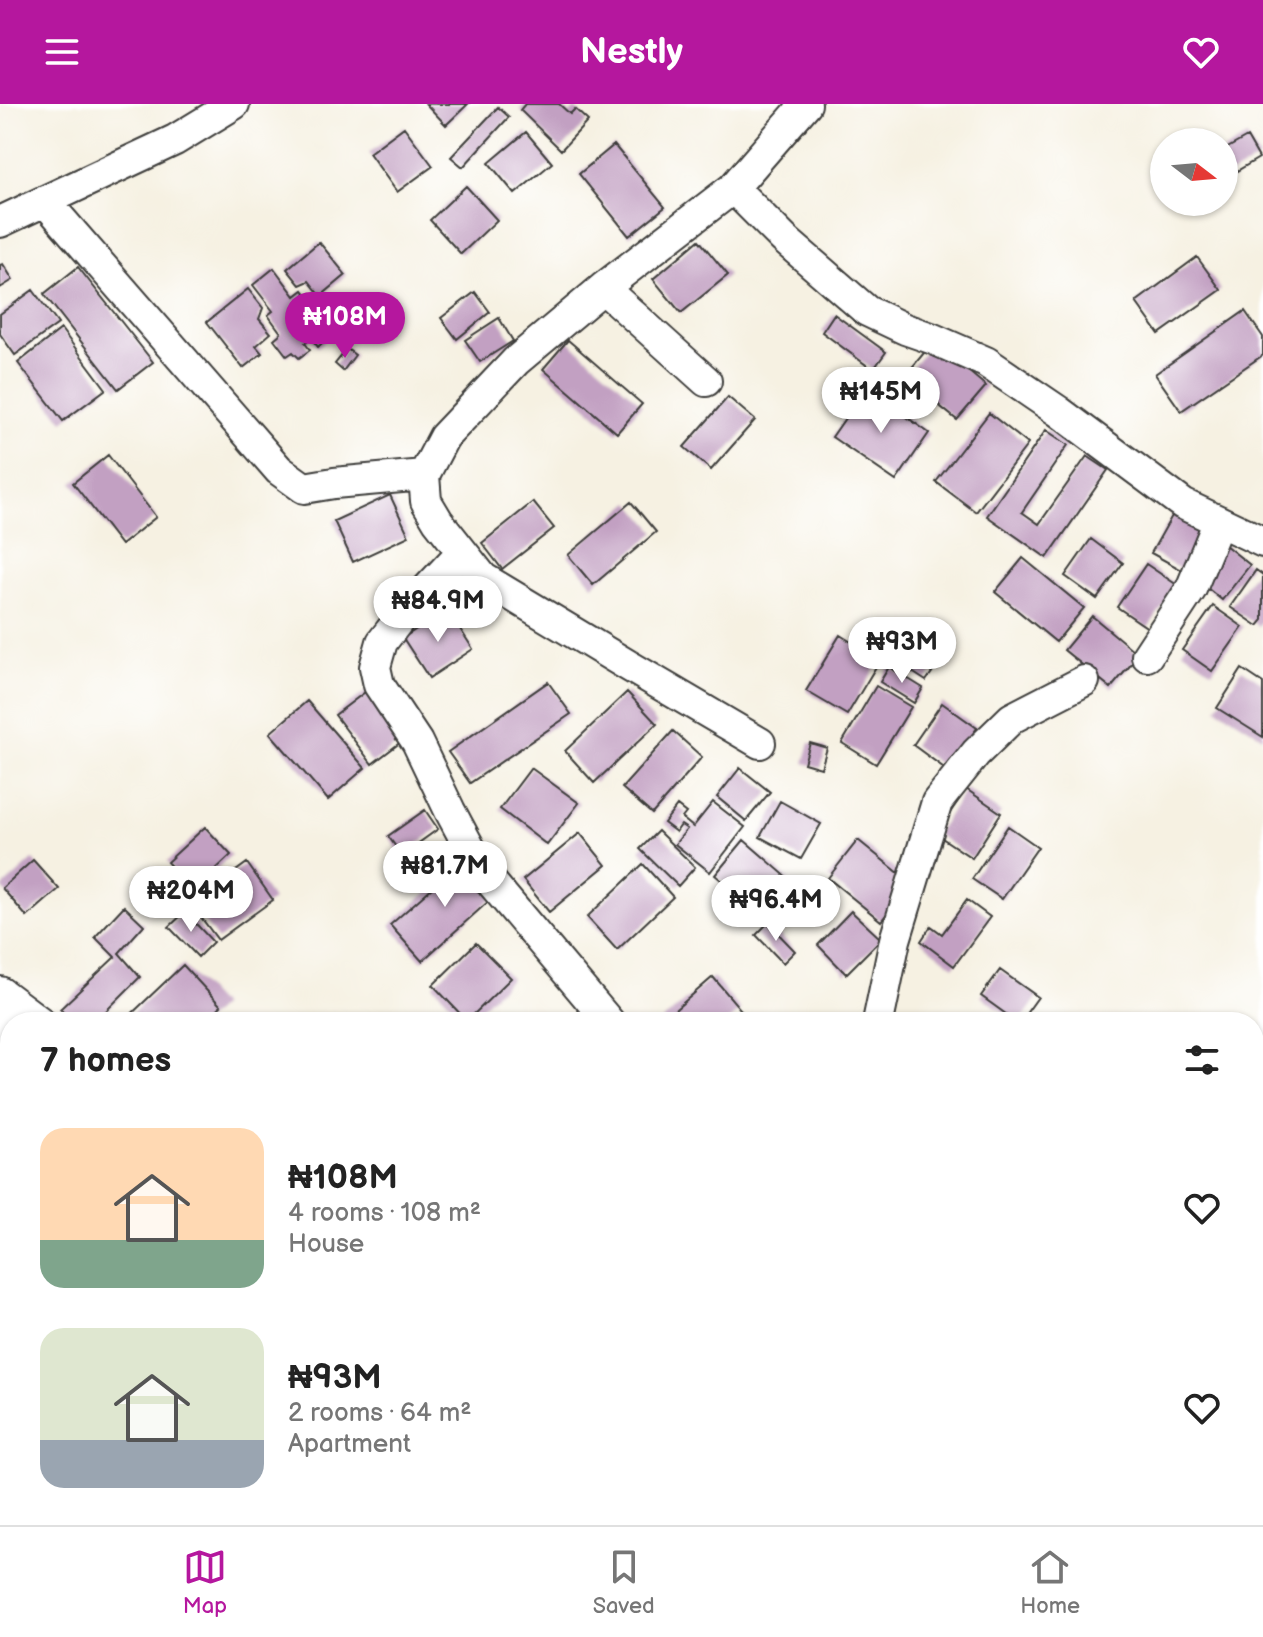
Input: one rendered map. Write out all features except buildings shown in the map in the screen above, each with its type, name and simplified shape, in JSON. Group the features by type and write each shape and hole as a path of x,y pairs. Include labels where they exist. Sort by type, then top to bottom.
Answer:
{"street":[{"path":"0,222 175,140 234,104"},
{"path":"760,743 483,578 426,501 424,475 444,437 516,361 603,288 733,188 806,104"},
{"path":"733,188 784,239 867,311 986,362 1183,504 1263,542"},
{"path":"45,201 279,470 291,479 304,488 424,475"},
{"path":"603,288 706,381"},
{"path":"1147,656 1191,589 1219,521"},
{"path":"462,552 382,642 375,667 379,685 417,742 482,871 601,1012"},
{"path":"880,1012 895,940 937,802 976,753 1012,718 1084,681"},
{"path":"0,992 27,1012"}]}
